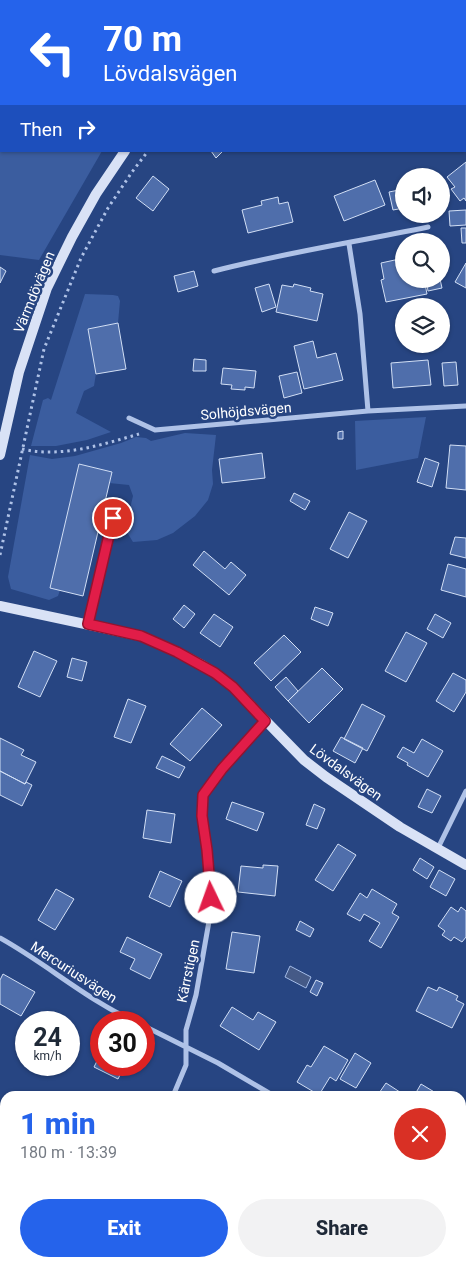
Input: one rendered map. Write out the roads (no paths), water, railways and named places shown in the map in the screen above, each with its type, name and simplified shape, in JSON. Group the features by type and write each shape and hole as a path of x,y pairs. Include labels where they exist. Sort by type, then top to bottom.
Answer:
{"street":[{"name":"Värmdövägen","path":"0,455 19,372 47,288 96,194 123,152"},
{"path":"214,271 263,259 349,244 428,227"},
{"path":"349,244 360,314 368,411"},
{"name":"Solhöjdsvägen","path":"129,418 155,430 368,411 466,406"},
{"name":"Lövdalsvägen","path":"0,606 141,636 194,660 233,687 304,760 326,777 400,827 466,864"},
{"name":"Kärrstigen","path":"175,1091 186,1065 186,1030 196,995 211,910 212,887 202,816 203,795 222,769 265,721"},
{"path":"438,848 466,791"},
{"name":"Mercuriusvägen","path":"0,938 112,1011"},
{"path":"155,1031 265,1091"}],"lane":[{"path":"88,624 113,518"}]}
